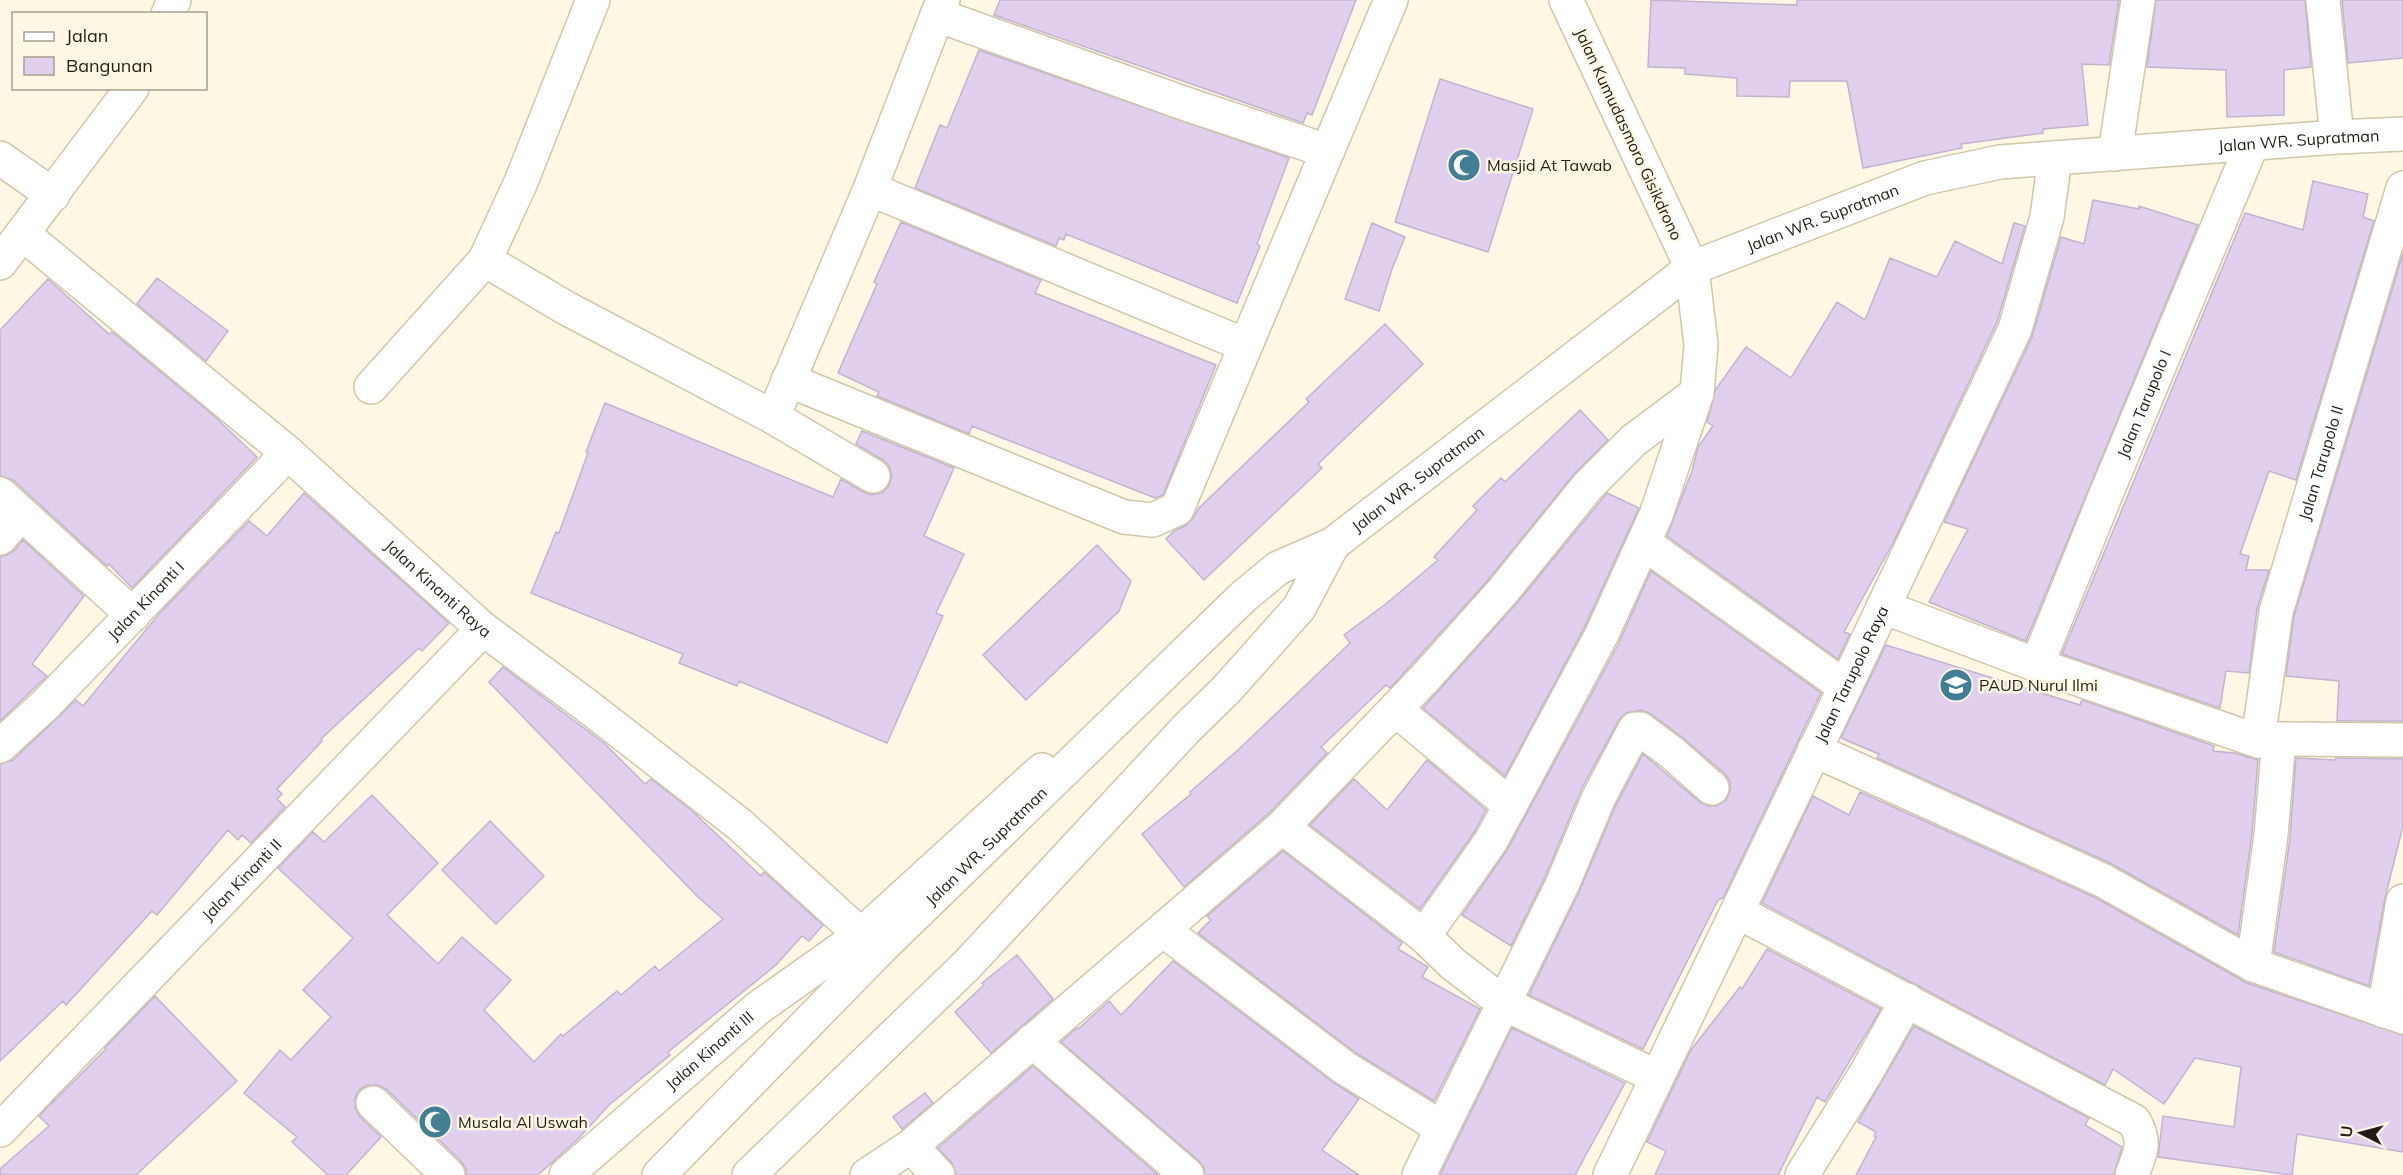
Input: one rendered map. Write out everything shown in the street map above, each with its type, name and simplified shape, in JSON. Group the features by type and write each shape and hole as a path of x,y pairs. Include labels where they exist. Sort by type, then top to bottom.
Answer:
{"street":[{"path":"371,387 485,260 521,182 593,0"},
{"path":"788,380 1124,517 1153,519 1176,509 1391,0"},
{"name":"Jalan Kumudasmoro Gisikdrono","path":"1424,936 1491,841 1601,636 1656,515 1696,393 1701,345 1692,268 1566,0"},
{"path":"2115,154 2138,0"},
{"path":"2323,0 2337,136"},
{"path":"773,417 870,189 940,7 1186,104 1327,151"},
{"path":"0,263 131,90"},
{"name":"Jalan WR. Supratman","path":"659,1175 884,945 1243,597 1278,568 1333,544 1692,268 1925,178 2000,162 2337,136 2403,134"},
{"name":"Jalan Tarupolo I","path":"2037,665 2252,144"},
{"path":"0,158 53,195"},
{"name":"Jalan Tarupolo Raya","path":"1610,1175 1738,912 2015,329 2047,217 2055,158"},
{"name":"Jalan Tarupolo II","path":"2253,965 2271,835 2268,740 2276,612 2403,188"},
{"path":"870,189 1245,345"},
{"name":"Jalan Kinanti Raya","path":"23,234 288,453 483,629 586,705 739,824 861,935"},
{"path":"485,260 566,308 773,417 873,476"},
{"path":"867,1175 910,1146 1282,827 1395,709 1503,591 1588,486 1634,440 1696,393"},
{"name":"Jalan Kinanti I","path":"0,746 45,705 288,453"},
{"path":"0,538 11,504 133,615"},
{"path":"1644,543 1845,687"},
{"name":"Jalan WR. Supratman","path":"749,1175 967,965 1187,728 1226,690 1299,608 1333,544"},
{"name":"Jalan Kinanti III","path":"566,1175 758,1008 861,935 985,823 1228,592 1237,592 1243,597"},
{"path":"1883,607 2037,665 2268,740 2403,740"},
{"name":"Jalan Kinanti II","path":"0,1130 483,629"},
{"path":"1395,709 1510,805"},
{"path":"1419,1175 1505,1004 1562,885 1599,797 1635,729 1640,729 1671,752 1712,788"},
{"path":"1814,750 2104,881 2253,965 2393,1014 2403,902"},
{"path":"1282,827 1424,936 1453,964 1505,1004 1657,1077"},
{"path":"1738,912 2134,1121 2142,1133 2142,1147 2132,1175"},
{"path":"1164,930 1345,1068 1443,1128"},
{"path":"1802,1175 1866,1073 1906,1000"},
{"path":"1032,1041 1187,1175"},
{"path":"373,1103 448,1175"},
{"path":"910,1146 938,1175"}],"building":[{"path":"1000,0 1356,0 1312,115 1307,113 1303,123 994,15"},
{"path":"1651,0 1797,5 1797,0 2119,0 2109,65 2082,64 2088,125 2043,129 2043,133 1961,144 1962,148 1863,168 1847,81 1790,81 1789,97 1737,96 1737,78 1685,74 1685,68 1648,67"},
{"path":"2156,0 2305,0 2311,67 2284,70 2284,115 2227,117 2226,70 2147,67"},
{"path":"2342,0 2403,0 2403,58 2348,63"},
{"path":"979,50 1289,158 1257,244 1260,246 1237,303 1066,234 1064,240 1059,238 1056,246 915,188 940,125 947,128"},
{"name":"Masjid At Tawab","path":"1440,79 1533,109 1488,252 1395,222"},
{"path":"2313,181 2368,194 2363,217 2374,221 2296,480 2269,471 2240,554 2249,556 2246,570 2269,570 2257,609 2249,673 2226,671 2220,708 2062,654 2245,213 2303,230"},
{"path":"2093,200 2139,209 2139,206 2198,225 2026,641 1929,602 1968,529 1944,522 2032,337 2061,237 2084,244"},
{"path":"901,222 1041,280 1035,293 1216,365 1163,495 1155,498 972,426 969,434 877,396 879,392 838,373 877,284 874,282"},
{"path":"1372,223 1405,237 1379,311 1345,299"},
{"path":"2014,223 2025,226 1997,322 1894,541 1844,632 1850,634 1838,659 1667,536 1692,471 1698,447 1713,426 1707,422 1716,389 1746,347 1791,378 1837,302 1865,320 1890,258 1937,277 1955,241 2002,264"},
{"path":"2403,253 2403,721 2337,721 2339,681 2286,676 2294,616"},
{"path":"157,278 228,331 206,361 137,304"},
{"path":"48,279 109,334 112,332 214,416 257,457 132,588 109,564 107,566 13,480 0,476 0,330"},
{"path":"1385,324 1423,364 1318,464 1322,468 1204,580 1166,539 1174,531 1185,526 1198,509 1309,402 1306,399"},
{"path":"605,403 833,497 841,479 872,495 883,492 889,485 892,476 889,466 856,444 862,431 954,468 924,536 964,554 936,613 943,616 887,743 739,681 737,686 679,663 683,654 531,593 556,532 559,533"},
{"path":"1580,410 1608,440 1574,474 1489,579 1390,688 1386,685 1321,747 1327,753 1269,813 1184,887 1142,834 1191,794 1190,792 1238,750 1350,643 1344,635 1387,603 1438,560 1434,557 1477,510 1473,506 1501,478 1505,482"},
{"path":"304,493 449,623 422,651 419,648 321,739 322,741 277,789 282,794 277,799 285,807 251,843 242,835 238,840 228,830 157,915 152,911 66,1005 63,1001 0,1061 0,764 13,760 76,700 83,706 159,614 249,521 267,536"},
{"path":"1607,493 1639,508 1584,628 1505,776 1423,708 1517,603"},
{"path":"23,540 84,596 32,664 47,676 0,721 0,556 14,551"},
{"path":"1097,545 1131,581 1119,611 1026,700 983,655"},
{"path":"1651,571 1821,693 1723,898 1718,900 1643,1049 1529,995 1579,892 1616,805 1643,754 1700,802 1708,806 1717,806 1726,800 1730,791 1730,781 1725,774 1651,714 1641,710 1626,713 1619,720 1582,788 1545,877 1511,946 1462,915 1507,850 1618,645"},
{"path":"1886,645 2080,705 2082,700 2214,746 2213,751 2235,753 2258,760 2252,833 2238,935 2112,864 1877,758 1879,754 1841,738"},
{"path":"503,667 605,744 645,784 651,779 690,809 761,876 764,872 823,925 809,941 802,936 776,965 668,1052 670,1055 609,1105 579,1138 538,1175 466,1175 466,1169 461,1161 386,1089 377,1085 367,1085 359,1090 355,1098 355,1108 360,1117 381,1137 346,1175 328,1175 292,1142 297,1137 244,1093 280,1050 291,1060 331,1017 303,990 353,938 278,868 313,832 324,842 372,795 438,863 387,915 438,964 462,937 511,980 484,1010 534,1062 561,1034 563,1036 617,991 621,995 655,966 659,971 723,919 697,896 489,682"},
{"path":"2296,758 2403,759 2403,826 2385,898 2369,986 2274,952 2290,838"},
{"path":"1427,760 1486,810 1475,831 1420,909 1310,825 1354,779 1387,810"},
{"path":"1860,792 2096,898 2247,983 2403,1035 2403,1152 2297,1134 2292,1175 2158,1157 2163,1116 2234,1127 2241,1067 2195,1058 2164,1104 2113,1069 2105,1085 1762,903 1813,796 1849,815"},
{"path":"490,821 544,876 496,924 442,870"},
{"path":"1283,851 1402,943 1398,949 1428,967 1422,977 1480,1009 1434,1101 1356,1053 1198,933 1211,920 1207,916"},
{"path":"1767,949 1881,1009 1825,1102 1817,1097 1778,1175 1655,1175 1666,1151 1647,1142 1691,1050 1740,987 1742,989"},
{"path":"1017,955 1053,999 991,1053 955,1012 984,985 982,983"},
{"path":"1173,961 1334,1083 1359,1099 1322,1150 1359,1175 1205,1175 1204,1168 1199,1161 1061,1042 1109,1001 1121,1015"},
{"path":"155,996 237,1081 136,1175 0,1175 0,1169 49,1126 39,1116"},
{"path":"1914,1026 2089,1118 2085,1125 2122,1147 2114,1175 1856,1175 1876,1137 1874,1136 1876,1132 1858,1122"},
{"path":"1512,1028 1625,1083 1575,1175 1440,1175"},
{"path":"1033,1066 1158,1175 956,1175 952,1163 938,1148"},
{"path":"925,1093 933,1103 902,1129 893,1117"}],"place":[{"name":"Masjid At Tawab","path":"1464,165"},
{"name":"PAUD Nurul Ilmi","path":"1956,685"},
{"name":"Musala Al Uswah","path":"435,1122"}]}
